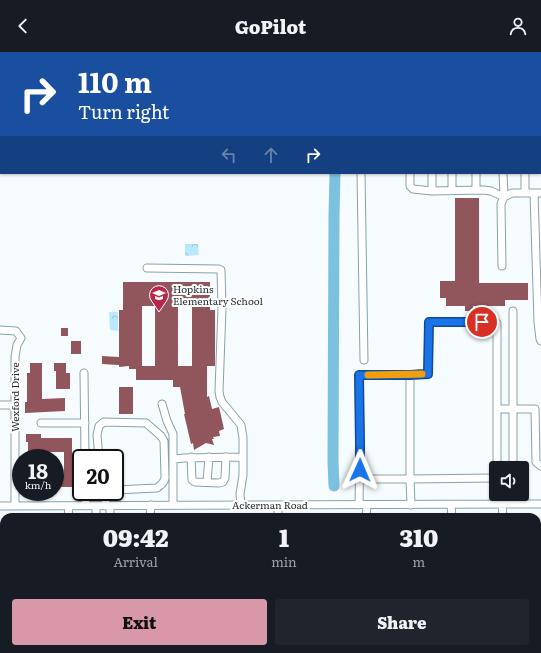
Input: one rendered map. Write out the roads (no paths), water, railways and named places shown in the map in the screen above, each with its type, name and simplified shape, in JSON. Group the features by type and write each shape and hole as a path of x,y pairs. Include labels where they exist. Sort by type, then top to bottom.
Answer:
{"street":[{"path":"360,174 364,360"},
{"path":"410,174 410,186 413,189 432,191 491,191 504,197 512,194 538,193 538,322 541,341"},
{"path":"432,174 432,191"},
{"path":"452,174 452,190"},
{"path":"476,174 476,190"},
{"path":"502,266 501,204 504,197 503,174"},
{"path":"525,174 525,193"},
{"path":"147,268 221,270 222,308 219,391 222,402 241,424 243,438 243,475 240,494 241,505"},
{"path":"513,311 514,461"},
{"path":"365,513 360,479 359,375 428,374 429,322 497,323 497,461"},
{"name":"Wexford Drive","path":"0,330 16,331 21,338 15,353 15,506"},
{"path":"84,373 85,449"},
{"path":"410,375 411,505"},
{"path":"162,404 173,434 173,505"},
{"path":"0,405 15,405"},
{"path":"498,409 538,409 536,462 541,466"},
{"path":"98,449 97,435 99,426 104,422 146,423 164,440 165,478 161,486 157,488 124,490"},
{"path":"41,424 85,423"},
{"path":"174,459 191,457 243,457"},
{"path":"191,457 192,480 195,482 219,483 223,482 225,478 226,457"},
{"path":"207,482 209,457"},
{"path":"360,479 489,478"},
{"path":"86,501 86,506"},
{"path":"107,501 109,513"},
{"path":"502,504 503,513"},
{"name":"Ackerman Road","path":"0,506 541,504"},
{"path":"150,513 151,505"},
{"path":"278,505 278,513"},
{"path":"451,505 452,513"},
{"path":"68,513 69,506"},
{"path":"96,506 96,513"}],"waterway":[{"path":"334,486 335,174"}],"place":[{"name":"Hopkins Elementary School","path":"159,312"}]}
